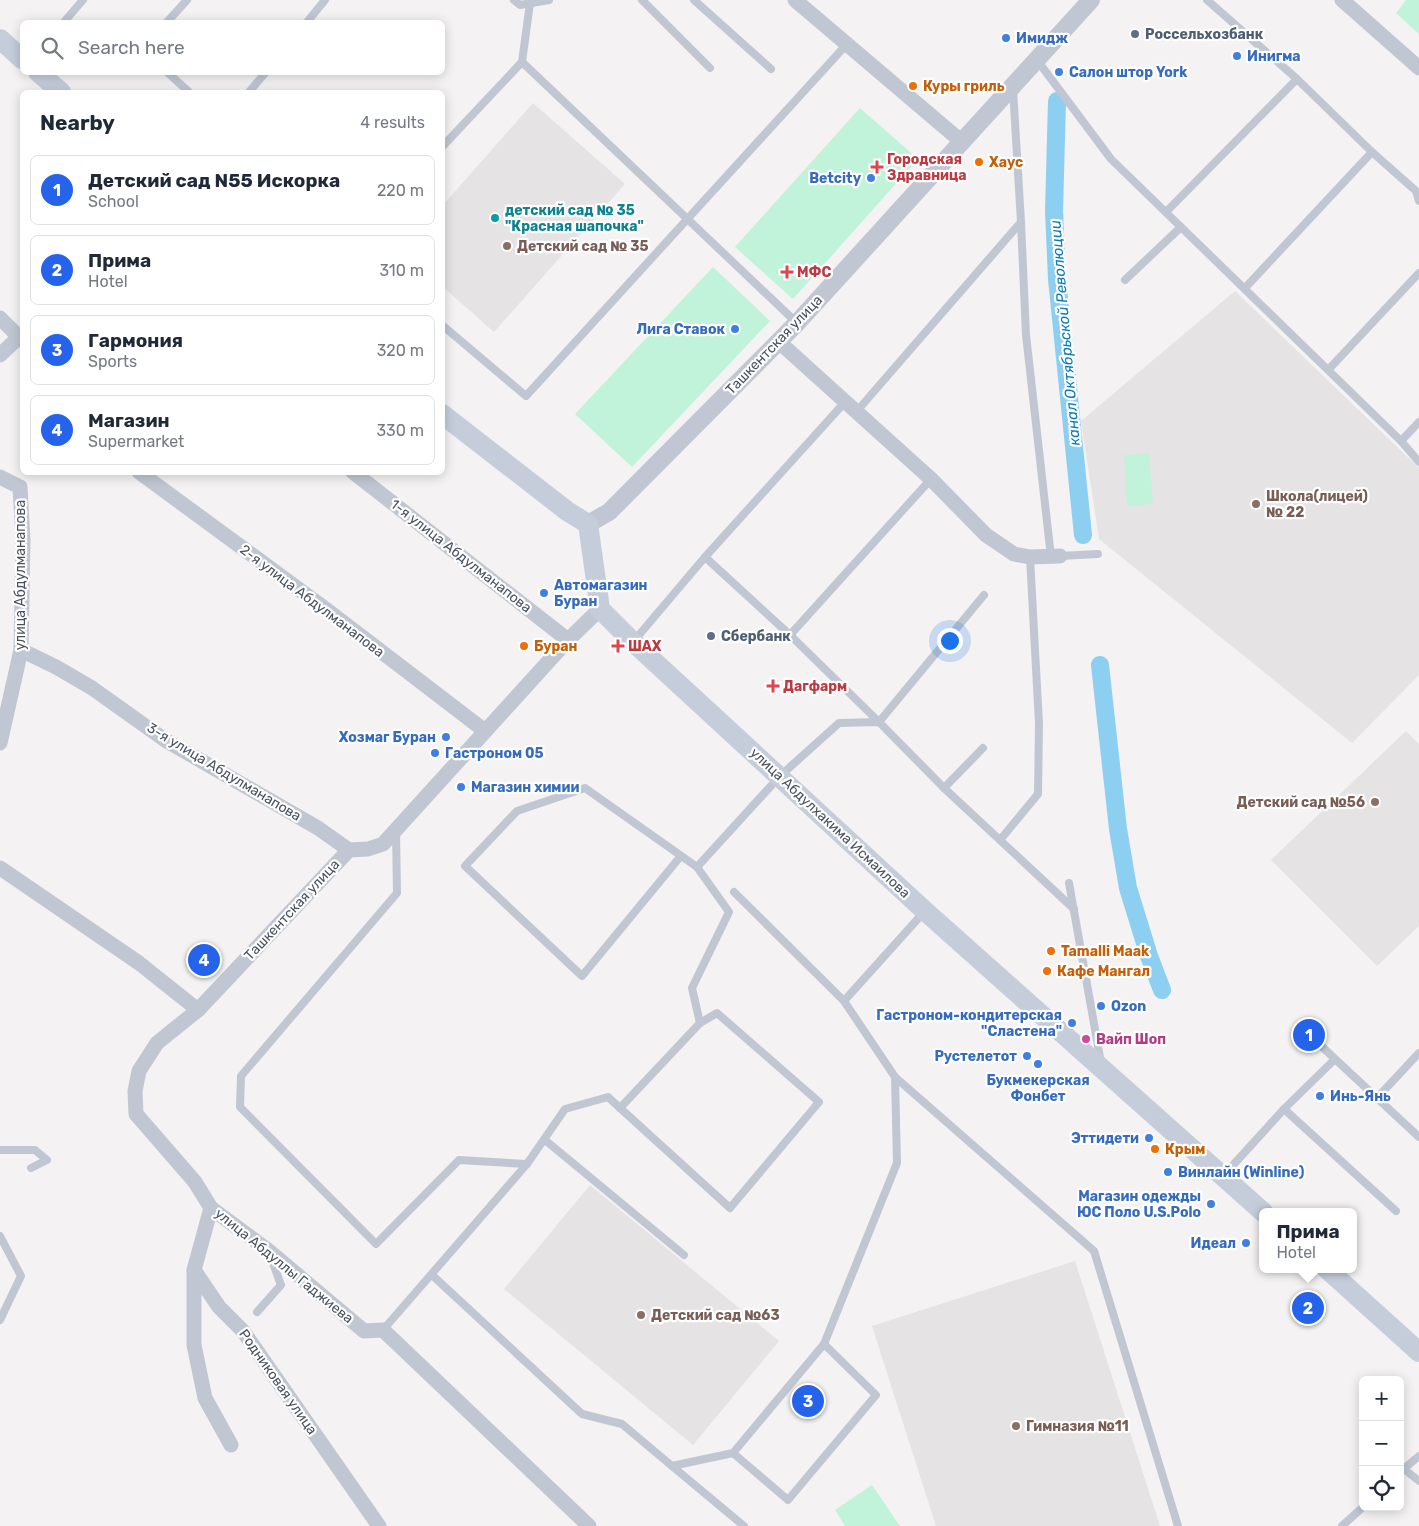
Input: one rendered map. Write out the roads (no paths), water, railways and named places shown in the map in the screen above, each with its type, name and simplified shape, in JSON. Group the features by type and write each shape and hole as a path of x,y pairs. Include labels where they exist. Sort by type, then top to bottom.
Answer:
{"main road":[{"path":"0,39 20,57"},
{"path":"41,75 58,90"},
{"path":"445,416 567,511 588,524 600,609"},
{"name":"улица Абдулхакима Исмаилова","path":"600,609 633,642 925,911 1259,1208"},
{"path":"1331,1273 1417,1346"}],"street":[{"path":"795,0 962,142"},
{"name":"Ташкентская улица","path":"588,524 609,512 797,323 1091,0"},
{"path":"1342,0 1419,68"},
{"path":"0,318 20,337"},
{"path":"0,355 20,339"},
{"path":"778,341 931,479 986,535 1014,554 1030,557 1055,556"},
{"name":"2-я улица Абдулманапова","path":"143,475 327,610 485,731"},
{"name":"1-я улица Абдулманапова","path":"357,475 568,640"},
{"name":"улица Абдулманапова","path":"0,477 20,487 23,540 21,650 0,743"},
{"name":"Ташкентская улица","path":"198,1010 349,850 368,849 383,844 568,640 600,609"},
{"name":"3-я улица Абдулманапова","path":"21,650 56,667 92,688 165,740 318,828 349,850"},
{"path":"0,868 139,963 198,1010"},
{"name":"улица Абдуллы Гаджиева","path":"198,1010 157,1043 139,1071 135,1091 136,1114 195,1182 211,1208 269,1251 364,1331 383,1330"},
{"path":"211,1208 194,1270 194,1345 205,1398 232,1445"},
{"name":"Родниковая улица","path":"194,1270 219,1307 243,1331 379,1526"},
{"path":"383,1330 590,1526"}],"lane":[{"path":"66,20 82,0"},
{"path":"168,20 187,0"},
{"path":"309,20 325,0"},
{"path":"514,0 520,5 549,0"},
{"path":"642,0 710,68"},
{"path":"694,0 771,69"},
{"path":"1208,0 1297,79 1372,152 1416,190 1419,202"},
{"path":"445,144 522,62 530,3"},
{"path":"445,328 526,396 847,44"},
{"path":"1037,60 1111,159 1329,369 1401,440 1419,462"},
{"path":"522,62 797,323"},
{"path":"170,75 187,90"},
{"path":"251,90 263,75"},
{"path":"1166,212 1297,79"},
{"path":"1012,87 1026,335 1055,556 1098,554"},
{"path":"1245,288 1372,152"},
{"path":"633,642 705,557 851,406 1021,222"},
{"path":"1126,280 1181,226"},
{"path":"1329,369 1419,273"},
{"path":"1401,440 1419,422"},
{"path":"790,635 931,479"},
{"path":"705,557 790,635 944,788 1074,909"},
{"path":"1000,840 1038,794 1039,724 1030,557"},
{"path":"698,867 780,776 839,724 879,722 984,595"},
{"path":"944,788 983,748"},
{"path":"680,856 582,976 465,866 516,811 585,788 698,867 729,912 692,988 700,1023"},
{"path":"396,831 397,893 241,1076 240,1107 376,1244 459,1160 527,1164"},
{"path":"1069,883 1103,1069"},
{"path":"734,892 844,1001 895,1076 1094,1251 1178,1526"},
{"path":"844,1001 925,911"},
{"path":"383,1330 527,1164 565,1109 608,1097 620,1108 730,1208 819,1102 717,1013 700,1023 620,1108"},
{"path":"1312,1037 1376,1099 1419,1137"},
{"path":"1376,1099 1419,1053"},
{"path":"1223,1176 1284,1110 1335,1059"},
{"path":"672,1466 733,1453 824,1344 897,1164 895,1076"},
{"path":"1284,1110 1396,1212"},
{"path":"545,1140 684,1255"},
{"path":"0,1150 35,1150 48,1160 32,1168"},
{"path":"0,1236 21,1276 0,1320"},
{"path":"257,1312 281,1284 269,1251"},
{"path":"432,1275 582,1414 622,1424 744,1526"},
{"path":"733,1453 788,1500 876,1396 824,1344"},
{"path":"1404,1468 1419,1456"},
{"path":"1404,1471 1419,1481"},
{"path":"1342,1526 1359,1511"}],"waterway":[{"name":"канал Октябрьской Революции","path":"1057,101 1054,211 1057,279 1083,535"},
{"path":"1100,665 1118,829 1128,888 1149,956 1162,990"}],"place":[{"name":"Россельхозбанк","path":"1135,34"},
{"name":"Имидж","path":"1006,38"},
{"name":"Инигма","path":"1237,56"},
{"name":"Салон штор York","path":"1059,72"},
{"name":"Куры гриль","path":"913,86"},
{"name":"Хаус","path":"979,162"},
{"name":"Городская Здравница","path":"877,167"},
{"name":"Betcity","path":"871,178"},
{"name":"детский сад № 35 \"Красная шапочка\"","path":"495,218"},
{"name":"Детский сад № 35","path":"507,246"},
{"name":"МФС","path":"787,272"},
{"name":"Лига Ставок","path":"735,329"},
{"name":"Школа(лицей) № 22","path":"1256,504"},
{"name":"Автомагазин Буран","path":"544,593"},
{"name":"Сбербанк","path":"711,636"},
{"name":"Буран","path":"524,646"},
{"name":"ШАХ","path":"618,646"},
{"name":"Дагфарм","path":"773,686"},
{"name":"Хозмаг Буран","path":"446,737"},
{"name":"Гастроном 05","path":"435,753"},
{"name":"Магазин химии","path":"461,787"},
{"name":"Детский сад №56","path":"1375,802"},
{"name":"Tamalli Maak","path":"1051,951"},
{"name":"Магазин","path":"204,960"},
{"name":"Кафе Мангал","path":"1047,971"},
{"name":"Ozon","path":"1101,1006"},
{"name":"Гастроном-кондитерская \"Сластена\"","path":"1072,1023"},
{"name":"Детский сад N55 Искорка","path":"1309,1035"},
{"name":"Вайп Шоп","path":"1086,1039"},
{"name":"Рустелетот","path":"1027,1056"},
{"name":"Букмекерская Фонбет","path":"1038,1064"},
{"name":"Инь-Янь","path":"1320,1096"},
{"name":"Эттидети","path":"1149,1138"},
{"name":"Крым","path":"1155,1149"},
{"name":"Винлайн (Winline)","path":"1168,1172"},
{"name":"Магазин одежды ЮС Поло U.S.Polo","path":"1211,1204"},
{"name":"Идеал","path":"1246,1243"},
{"name":"Прима","path":"1308,1308"},
{"name":"Детский сад №63","path":"641,1315"},
{"name":"Гармония","path":"808,1401"},
{"name":"Гимназия №11","path":"1016,1426"}]}
